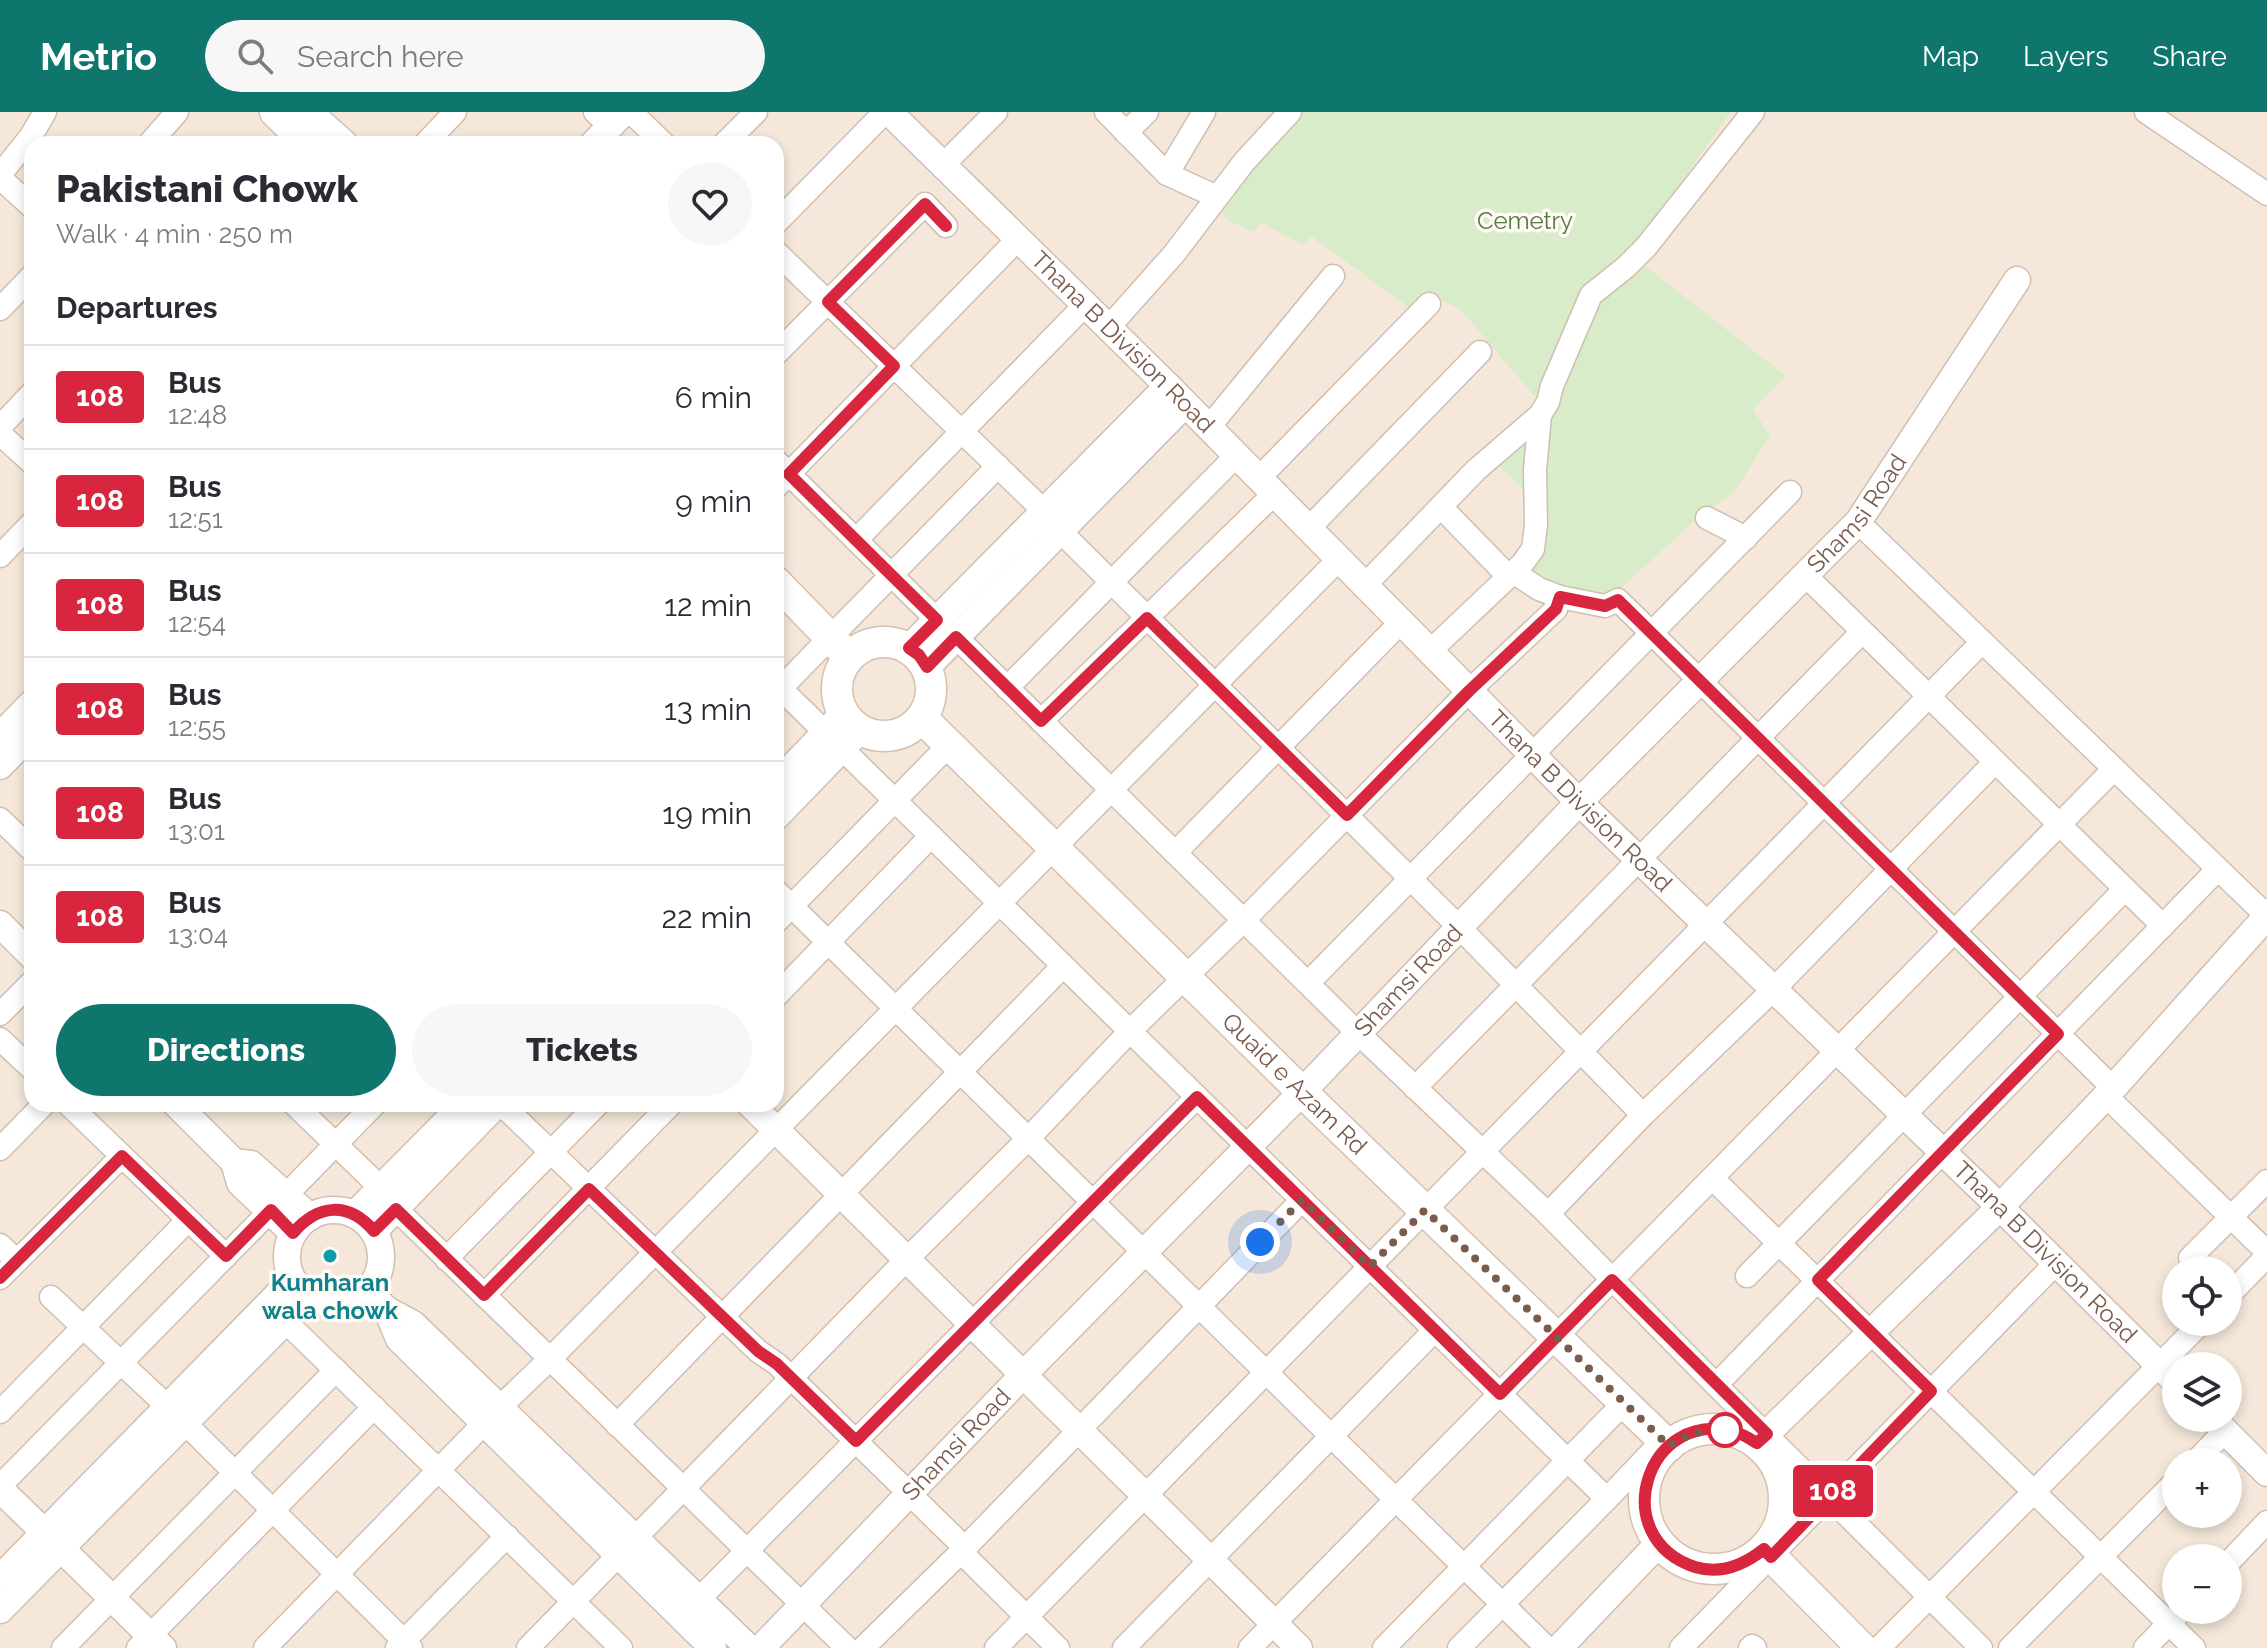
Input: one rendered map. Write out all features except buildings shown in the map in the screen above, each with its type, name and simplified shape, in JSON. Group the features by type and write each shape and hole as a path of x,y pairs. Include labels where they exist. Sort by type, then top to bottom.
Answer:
{"main road":[{"path":"275,112 300,136"},
{"path":"306,112 333,136"},
{"path":"784,590 840,647 841,670 837,684 843,732 882,737 897,735 911,729 922,718 930,702 932,684 918,658 889,642 874,642 861,648 840,647"},
{"name":"Quaid e Azam Rd","path":"922,718 1302,1092 1666,1443"},
{"path":"1713,1429 1762,1438 1783,1482 1785,1505 1768,1553 1726,1569 1704,1569 1682,1562 1666,1549 1650,1530 1644,1507 1646,1485 1666,1443 1689,1433 1713,1429"},
{"path":"1768,1553 1862,1648"}],"street":[{"path":"31,136 45,112"},
{"path":"156,136 177,112"},
{"path":"432,136 455,112"},
{"path":"732,136 756,112"},
{"path":"784,215 887,112"},
{"name":"Thana B Division Road","path":"887,112 1109,327 1579,802 2000,1207 2162,1368"},
{"path":"943,165 996,112"},
{"path":"1106,112 1167,174 1217,197"},
{"path":"1126,133 1147,112"},
{"path":"1167,174 1204,112"},
{"path":"1109,327 1174,254 1244,162 1290,112"},
{"path":"1365,585 1476,470 1540,415 1591,295 1646,247 1753,112"},
{"path":"2146,112 2267,194"},
{"path":"610,121 645,136"},
{"path":"24,145 0,177 24,200"},
{"path":"784,346 925,204 946,226"},
{"path":"784,470 894,366 1018,239"},
{"path":"784,260 998,466 1643,1115"},
{"path":"1209,427 1333,276"},
{"name":"Shamsi Road","path":"761,1648 1024,1374 1302,1092 1579,802 1858,522 2017,280"},
{"path":"0,309 24,284"},
{"path":"1041,721 1147,618 1429,304"},
{"path":"856,540 1085,305"},
{"path":"1309,528 1480,352"},
{"path":"918,658 1176,395"},
{"path":"0,427 24,402"},
{"path":"1430,651 1522,564 1533,549 1540,415"},
{"path":"0,434 24,456"},
{"path":"1007,688 1237,455"},
{"path":"784,684 840,647 892,575 998,466"},
{"path":"784,477 856,540 1358,1033 1548,1214 1716,1385 1762,1438 1829,1496 1981,1648"},
{"path":"1308,983 1790,492"},
{"path":"1441,507 1511,574 1539,589 1560,597 1605,606 1618,600 2058,1034 2109,1092 2267,1254 2242,1281"},
{"path":"1707,518 1746,538"},
{"path":"1762,1438 2000,1207 2109,1092 2267,915 1858,522"},
{"path":"0,556 24,531"},
{"path":"265,1648 1339,559"},
{"path":"1805,575 2163,926"},
{"path":"528,1648 1029,1138 1131,1030 1469,691 1556,609 1560,597"},
{"path":"1175,853 1401,622"},
{"path":"1415,1088 1862,632"},
{"path":"996,1648 1982,642"},
{"path":"784,694 843,732 895,801 1607,1499"},
{"path":"1,733 24,711"},
{"path":"784,778 843,732"},
{"path":"784,807 843,732"},
{"path":"0,766 24,741"},
{"path":"784,903 895,801 949,745"},
{"path":"1548,1214 1643,1115 1774,989 1995,762"},
{"path":"1250,1648 2114,769"},
{"path":"0,819 24,842"},
{"path":"784,988 931,836"},
{"path":"1716,1385 2218,869"},
{"path":"1747,1276 2125,889"},
{"path":"784,908 828,942 1547,1648"},
{"path":"0,924 24,948"},
{"path":"617,1425 1063,966"},
{"path":"0,1014 24,990"},
{"path":"0,1039 24,1062"},
{"path":"698,1600 1197,1097"},
{"path":"0,1149 36,1112"},
{"path":"76,1112 226,1256"},
{"path":"184,1112 234,1162 240,1183 278,1203 302,1225"},
{"path":"306,1112 446,1259 847,1648"},
{"path":"367,1112 0,1488 112,1598 150,1644 273,1510 374,1407"},
{"path":"365,1222 458,1112"},
{"path":"388,1198 490,1112"},
{"path":"508,1112 758,1351 777,1364 909,1493 1058,1648"},
{"path":"446,1259 590,1112"},
{"path":"484,1295 663,1112"},
{"path":"758,1112 1299,1648"},
{"path":"0,1278 122,1156"},
{"path":"1712,1178 2100,1557 2162,1606"},
{"path":"2192,1256 2267,1181"},
{"path":"863,1648 963,1550 1302,1200"},
{"path":"338,1209 365,1222 380,1243 382,1256 375,1281 367,1291 354,1300 339,1304 323,1303 300,1288 287,1256 288,1244 302,1225 321,1211 338,1209"},
{"path":"0,1412 188,1220"},
{"path":"0,1245 17,1261"},
{"path":"1681,1648 1768,1553 1829,1496 2056,1263"},
{"path":"176,1415 285,1321 300,1288"},
{"path":"0,1610 53,1541 300,1288"},
{"path":"367,1291 387,1310 413,1324 492,1415 627,1548 713,1648"},
{"path":"51,1297 273,1510 404,1646 507,1536"},
{"path":"285,1321 621,1648"},
{"path":"1124,1648 1435,1330"},
{"path":"63,1648 336,1370"},
{"path":"1879,1648 2034,1492 2162,1379"},
{"path":"1384,1648 1624,1403"},
{"path":"2225,1432 2267,1473"},
{"path":"1459,1648 1666,1443"},
{"path":"2010,1648 2162,1495"},
{"path":"2242,1548 2267,1522"},
{"path":"0,1578 53,1541"},
{"path":"627,1548 698,1600 749,1648"},
{"path":"1559,1648 1666,1549"},
{"path":"1581,1648 1666,1549"},
{"path":"2145,1648 2169,1624"},
{"path":"2180,1624 2194,1648"}],"shaded area":[{"path":"0,112 2267,112 2267,1648 0,1648"}],"green space":[{"name":"Cemetry","path":"1297,112 1731,112 1630,254 1786,376 1753,409 1770,436 1734,492 1701,515 1609,599 1556,586 1530,571 1539,505 1496,462 1548,412 1460,309 1430,296 1414,311 1312,237 1302,245 1261,222 1254,232 1229,221 1218,207"}],"bus line":[{"name":"108","path":"0,1278 122,1156 226,1256 271,1210 293,1233 305,1220 321,1211 338,1209 355,1214 374,1231 396,1209 484,1295 589,1189 856,1441 1197,1097 1500,1394 1612,1280 1767,1434 1757,1443 1736,1432 1713,1429 1689,1433 1669,1446 1654,1463 1646,1485 1644,1507 1650,1530 1663,1549 1682,1562 1704,1569 1726,1569 1748,1562 1764,1549 1771,1557 1931,1391 1818,1280 2058,1034 1618,600 1605,606 1560,597 1556,609 1469,691 1347,815 1147,618 1041,721 956,637 927,667 919,655 909,648 937,620 789,474 894,366 828,302 925,204 946,226"}],"place":[{"name":"Kumharan wala chowk","path":"330,1256"}],"route":[{"path":"1260,1242 1302,1200 1370,1266 1425,1210 1669,1446 1689,1433 1713,1429 1736,1432 1725,1430"}]}
